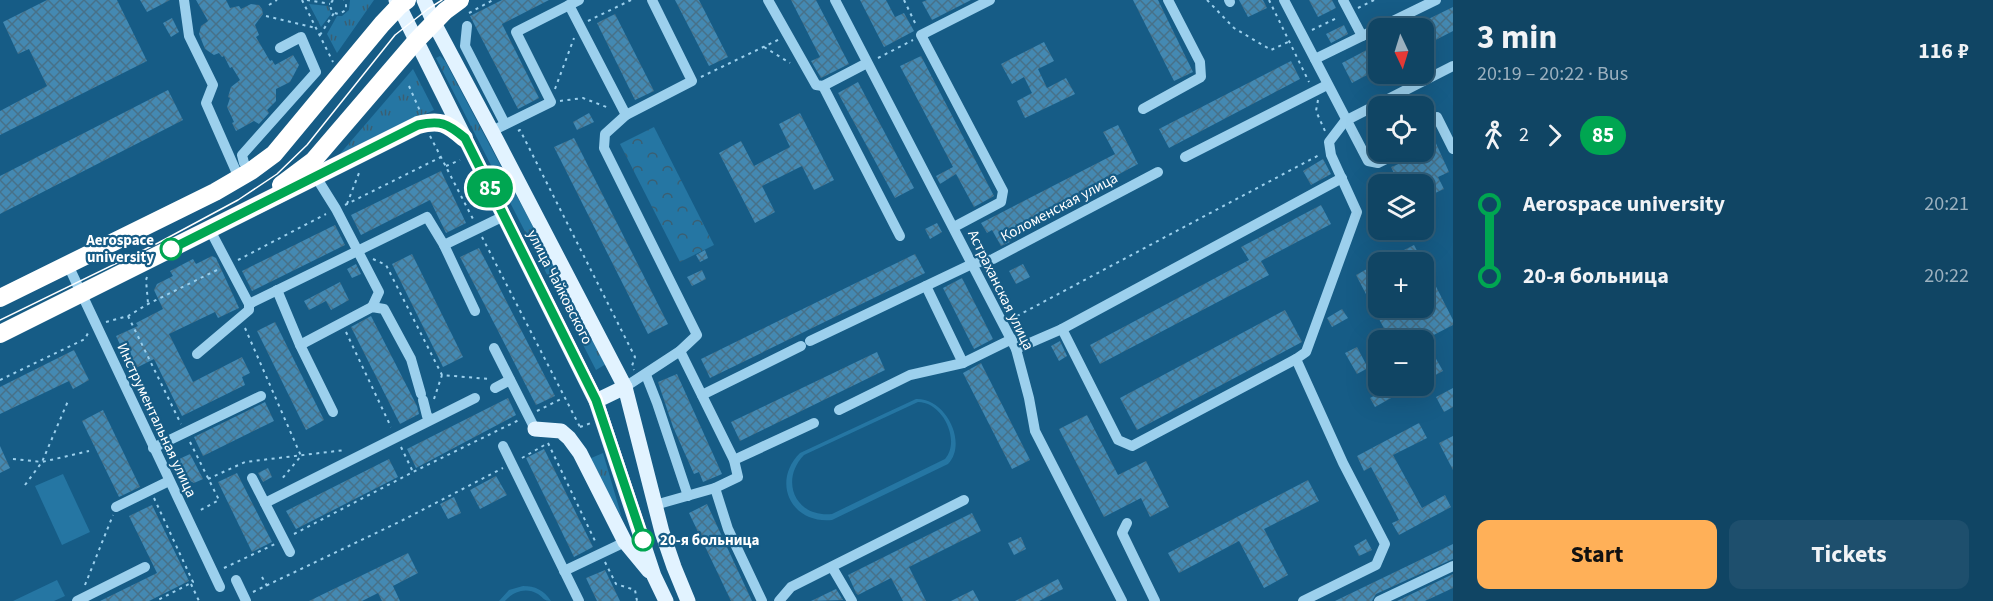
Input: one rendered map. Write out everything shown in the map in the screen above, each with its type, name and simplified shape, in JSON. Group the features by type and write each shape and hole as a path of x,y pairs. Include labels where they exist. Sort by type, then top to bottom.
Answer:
{"highway":[{"path":"0,298 245,175 280,146 401,2"},
{"path":"246,211 313,161 434,23 463,14"},
{"path":"0,334 418,125 436,120 453,128 465,138"}],"main road":[{"name":"улица Чайковского","path":"424,0 434,23 499,128 624,387 655,505 674,567 688,601"},
{"name":"улица Чайковского","path":"401,2 416,41 596,400 654,576 666,601"},
{"path":"596,400 624,387"},
{"path":"535,429 561,431 569,438 580,453 625,542 654,576"}],"street":[{"path":"184,0 189,36 213,85 206,103 245,175"},
{"path":"624,387 646,375 698,335 604,148 605,134 626,115 692,81 652,0"},
{"path":"768,0 816,85 823,86 867,63"},
{"name":"Астраханская улица","path":"835,0 1014,344 1029,398 1035,431 1122,601"},
{"path":"954,227 1001,202 1003,192 921,35 990,0"},
{"path":"1143,109 1200,77 1200,62 1168,0"},
{"path":"1284,0 1368,161"},
{"path":"1344,0 1362,36"},
{"path":"1315,59 1436,0"},
{"path":"463,14 465,46 499,128 551,102 516,32 574,2 626,115"},
{"path":"245,175 242,155 316,72 301,37 280,48"},
{"path":"1062,329 1119,440 1132,446 1296,359 1306,352 1357,212 1331,155 1329,142 1346,121 1453,66"},
{"path":"1185,157 1327,85"},
{"path":"823,86 900,236"},
{"path":"1437,117 1453,149"},
{"name":"Коломенская улица","path":"702,395 805,343 972,264 993,259 1158,172"},
{"path":"316,177 336,209 379,292 372,307"},
{"path":"839,410 910,375 963,363 1062,329 1342,177"},
{"path":"444,245 504,216"},
{"path":"249,304 427,217 444,245 475,311"},
{"path":"197,354 249,310 249,304 210,230"},
{"name":"Инструментальная улица","path":"68,265 220,587"},
{"path":"926,286 963,363"},
{"path":"278,290 300,345 333,412"},
{"path":"300,345 372,307 384,309 411,359 429,417"},
{"path":"494,348 535,429"},
{"path":"655,505 715,488 738,477 734,460 680,351"},
{"path":"1296,359 1343,463 1385,544 1376,565 1303,601"},
{"path":"646,375 688,496"},
{"path":"495,388 510,380"},
{"path":"153,448 261,396"},
{"path":"265,503 429,417 475,398"},
{"path":"734,460 814,423"},
{"path":"503,446 579,601"},
{"path":"252,478 290,552"},
{"path":"281,480 286,493"},
{"path":"116,507 169,481"},
{"path":"715,488 728,529 762,601"},
{"path":"779,601 791,587 964,500"},
{"path":"1127,523 1122,533 1155,601"},
{"path":"564,572 625,542"},
{"path":"1379,601 1453,566"},
{"path":"78,601 145,567"},
{"path":"832,567 852,601"},
{"path":"236,580 249,597"}],"path":[{"path":"269,5 277,0"},
{"path":"302,0 331,58"},
{"path":"307,0 330,4"},
{"path":"330,4 333,0"},
{"path":"334,13 344,12 346,4 344,0"},
{"path":"463,14 493,0"},
{"path":"867,63 921,35 904,0"},
{"path":"1269,0 1319,102 1316,111 1326,133"},
{"path":"330,4 334,13"},
{"path":"320,35 334,13"},
{"path":"266,15 316,28"},
{"path":"692,81 788,35"},
{"path":"764,47 811,75"},
{"path":"551,102 583,98 626,115"},
{"path":"499,128 505,137 520,130 635,357"},
{"path":"1017,316 1322,153"},
{"path":"105,322 128,316 148,303 441,157 563,398 224,568"},
{"path":"446,166 460,160"},
{"path":"347,204 359,173"},
{"path":"386,266 442,375 429,417"},
{"path":"148,303 146,280 149,273"},
{"path":"128,316 219,500 197,512"},
{"path":"240,316 301,456"},
{"path":"341,323 413,472"},
{"path":"0,380 85,339 89,331"},
{"path":"442,375 510,380"},
{"path":"25,485 42,462 68,401"},
{"path":"249,597 403,520 548,443 616,584 635,590 637,601"},
{"path":"208,479 244,462 348,450"},
{"path":"13,459 42,462 89,451"},
{"path":"281,480 301,456"},
{"path":"150,490 193,582 191,584 199,601"},
{"path":"78,601 116,507"},
{"path":"262,577 267,586"},
{"path":"156,601 191,584"}],"green space":[{"path":"350,0 374,0 337,53 327,34 337,16 342,16 349,10"},
{"path":"309,4 328,6 331,14 321,27"},
{"path":"440,56 445,61 606,364 596,370 436,58"},
{"path":"413,69 434,110 339,155"},
{"path":"654,127 714,245 680,262 620,144"},
{"path":"916,399 927,401 945,414 955,434 956,445 954,455 948,464 832,520 806,515 796,508 790,499 787,476 791,464 800,453","holes":["918,402 927,404 942,415 950,433 951,442 945,459 832,514 819,514 809,510 795,496 792,486 793,476 804,455"]},
{"path":"603,453 622,518 589,459"},
{"path":"63,474 90,532 62,545 35,486"},
{"path":"57,580 65,596 54,601 13,601"},
{"path":"523,586 539,589 551,601 545,600 534,592 525,591 512,595 505,601 499,601 509,590"}],"building":[{"path":"47,0 117,0 147,61 0,135 0,111 47,86 29,49 18,54 3,22"},
{"path":"140,0 170,0 147,12"},
{"path":"196,0 226,0 230,8 239,6 241,9 251,4 259,5 263,14 255,25 259,35 256,37 270,61 272,60 275,65 293,55 299,65 290,82 276,89 276,101 267,110 269,113 259,124 254,121 236,131 227,107 231,87 240,80 224,56 222,57 219,53 214,55 205,49 199,34 201,26 208,21"},
{"path":"502,0 549,0 502,24 539,98 518,109 470,16"},
{"path":"675,0 699,0 728,57 709,66"},
{"path":"791,0 816,0 849,64 821,78 811,61 820,57"},
{"path":"860,0 886,0 895,17 904,13 914,31 884,47"},
{"path":"971,0 932,20 922,2"},
{"path":"1133,0 1158,0 1193,72 1174,81"},
{"path":"1239,0 1263,0 1267,8 1248,17"},
{"path":"1309,0 1332,0 1336,8 1318,17"},
{"path":"1453,7 1453,31 1434,41 1434,18 1430,18"},
{"path":"615,14 654,91 635,100 597,23"},
{"path":"172,18 179,32 171,37 163,23"},
{"path":"1344,25 1348,34 1331,43 1326,34"},
{"path":"1044,42 1054,61 1038,69 1047,88 1066,78 1075,94 1025,118 1017,101 1032,93 1024,77 1012,84 1001,64"},
{"path":"1368,49 1368,74 1352,83 1342,63"},
{"path":"921,56 994,196 974,207 956,174 940,184 936,176 953,167 900,66"},
{"path":"1291,61 1300,79 1169,148 1159,129"},
{"path":"858,82 914,188 895,198 838,93"},
{"path":"168,90 183,120 0,214 0,176"},
{"path":"589,113 594,122 577,130 573,122"},
{"path":"800,113 834,180 814,190 802,166 762,186 775,212 755,223 719,153 741,141 754,166 790,147 779,124"},
{"path":"1118,125 1138,164 1006,235 1010,242 1001,246 992,230 987,233 981,223 1115,154 1103,132"},
{"path":"574,138 668,324 648,334 554,147"},
{"path":"1434,139 1449,172 1438,177 1444,189 1434,194 1434,174 1394,174 1391,167 1401,163 1434,162"},
{"path":"1323,159 1331,174 1311,185 1303,171"},
{"path":"441,171 466,223 446,233 430,200 361,235 351,215"},
{"path":"1321,205 1331,224 1261,261 1269,275 1100,364 1090,345 1249,260 1241,247"},
{"path":"937,223 942,232 930,239 925,229"},
{"path":"335,225 345,245 252,291 242,271"},
{"path":"1414,245 1418,252 1400,252"},
{"path":"479,248 555,396 536,405 460,257"},
{"path":"705,250 708,258 700,262 696,255"},
{"path":"412,254 463,357 443,367 392,264"},
{"path":"915,254 925,273 710,378 701,359"},
{"path":"212,256 216,258 239,308 218,318 215,312 169,334 193,382 242,357 250,373 242,377 245,385 182,416 154,359 132,370 116,336 138,326 136,323 163,309 154,290 157,284 173,276 170,271 193,259 196,264"},
{"path":"356,264 361,274 352,278 347,269"},
{"path":"1023,264 1030,277 1016,284 1009,271"},
{"path":"1368,268 1368,298 1356,275"},
{"path":"702,270 706,279 692,286 687,277"},
{"path":"962,278 993,339 974,349 943,288"},
{"path":"340,282 349,300 331,310 326,301 309,310 304,301"},
{"path":"1434,283 1453,320 1453,325 1434,335 1434,330 1385,330 1378,318 1434,318"},
{"path":"1342,309 1348,318 1332,327 1327,318"},
{"path":"1285,310 1302,342 1137,430 1120,398"},
{"path":"371,316 417,406 419,414 400,424 351,327"},
{"path":"275,322 324,420 306,430 257,331"},
{"path":"1060,341 1067,356 1059,361 1051,346"},
{"path":"1357,347 1368,368 1357,374 1345,353"},
{"path":"74,350 89,380 73,389 69,381 0,414 0,387"},
{"path":"877,352 885,370 740,441 731,422"},
{"path":"1434,358 1443,371 1434,376"},
{"path":"981,363 1030,460 1012,469 963,373"},
{"path":"677,374 722,474 703,482 699,472 694,474 673,427 658,382"},
{"path":"1453,388 1453,407 1444,412 1436,397"},
{"path":"1374,396 1395,396 1375,407 1370,398"},
{"path":"508,398 516,415 416,468 407,449"},
{"path":"265,402 274,421 203,456 194,437"},
{"path":"103,410 140,487 119,497 82,421"},
{"path":"1087,415 1118,475 1146,461 1169,507 1150,517 1141,498 1104,517 1059,429"},
{"path":"1419,423 1427,438 1393,455 1422,508 1445,495 1451,507 1399,535 1392,523 1399,520 1371,467 1364,471 1357,456"},
{"path":"1453,436 1453,470 1439,443"},
{"path":"0,446 10,468 0,473"},
{"path":"544,449 593,547 574,557 526,458"},
{"path":"190,454 203,479 194,483 184,478 175,461"},
{"path":"389,459 398,477 296,529 286,511"},
{"path":"268,468 272,477 263,482 258,473"},
{"path":"237,473 272,542 252,552 218,482"},
{"path":"496,476 507,495 480,509 470,490"},
{"path":"1308,480 1319,501 1264,529 1288,575 1264,588 1239,541 1179,573 1168,553"},
{"path":"454,497 461,513 448,519 440,504"},
{"path":"707,504 752,601 731,601 689,513"},
{"path":"152,505 189,581 149,601 100,601 157,573 129,516"},
{"path":"972,513 981,531 909,567 926,601 903,601 891,578 858,595 856,593 848,575"},
{"path":"1021,537 1026,549 1014,555 1008,543"},
{"path":"1366,539 1372,550 1359,556 1354,546"},
{"path":"1453,544 1453,559 1376,594 1372,601 1335,601"},
{"path":"408,553 418,573 393,586 400,601 382,601 378,593 362,601 309,601"},
{"path":"605,570 620,601 597,601 586,578"},
{"path":"1453,574 1453,588 1425,601 1397,601"},
{"path":"1058,579 1063,589 1039,601 1015,601"},
{"path":"836,589 843,600 811,601"},
{"path":"973,590 979,601 951,601"}],"tram line":[{"path":"0,320 158,243 238,200 277,174 307,145 395,35 442,0"}],"bus line":[{"name":"85","path":"171,249 418,125 436,120 453,128 465,138 596,400 643,540"}],"place":[{"name":"Aerospace university","path":"171,249"},
{"name":"20-я больница","path":"643,540"}]}
